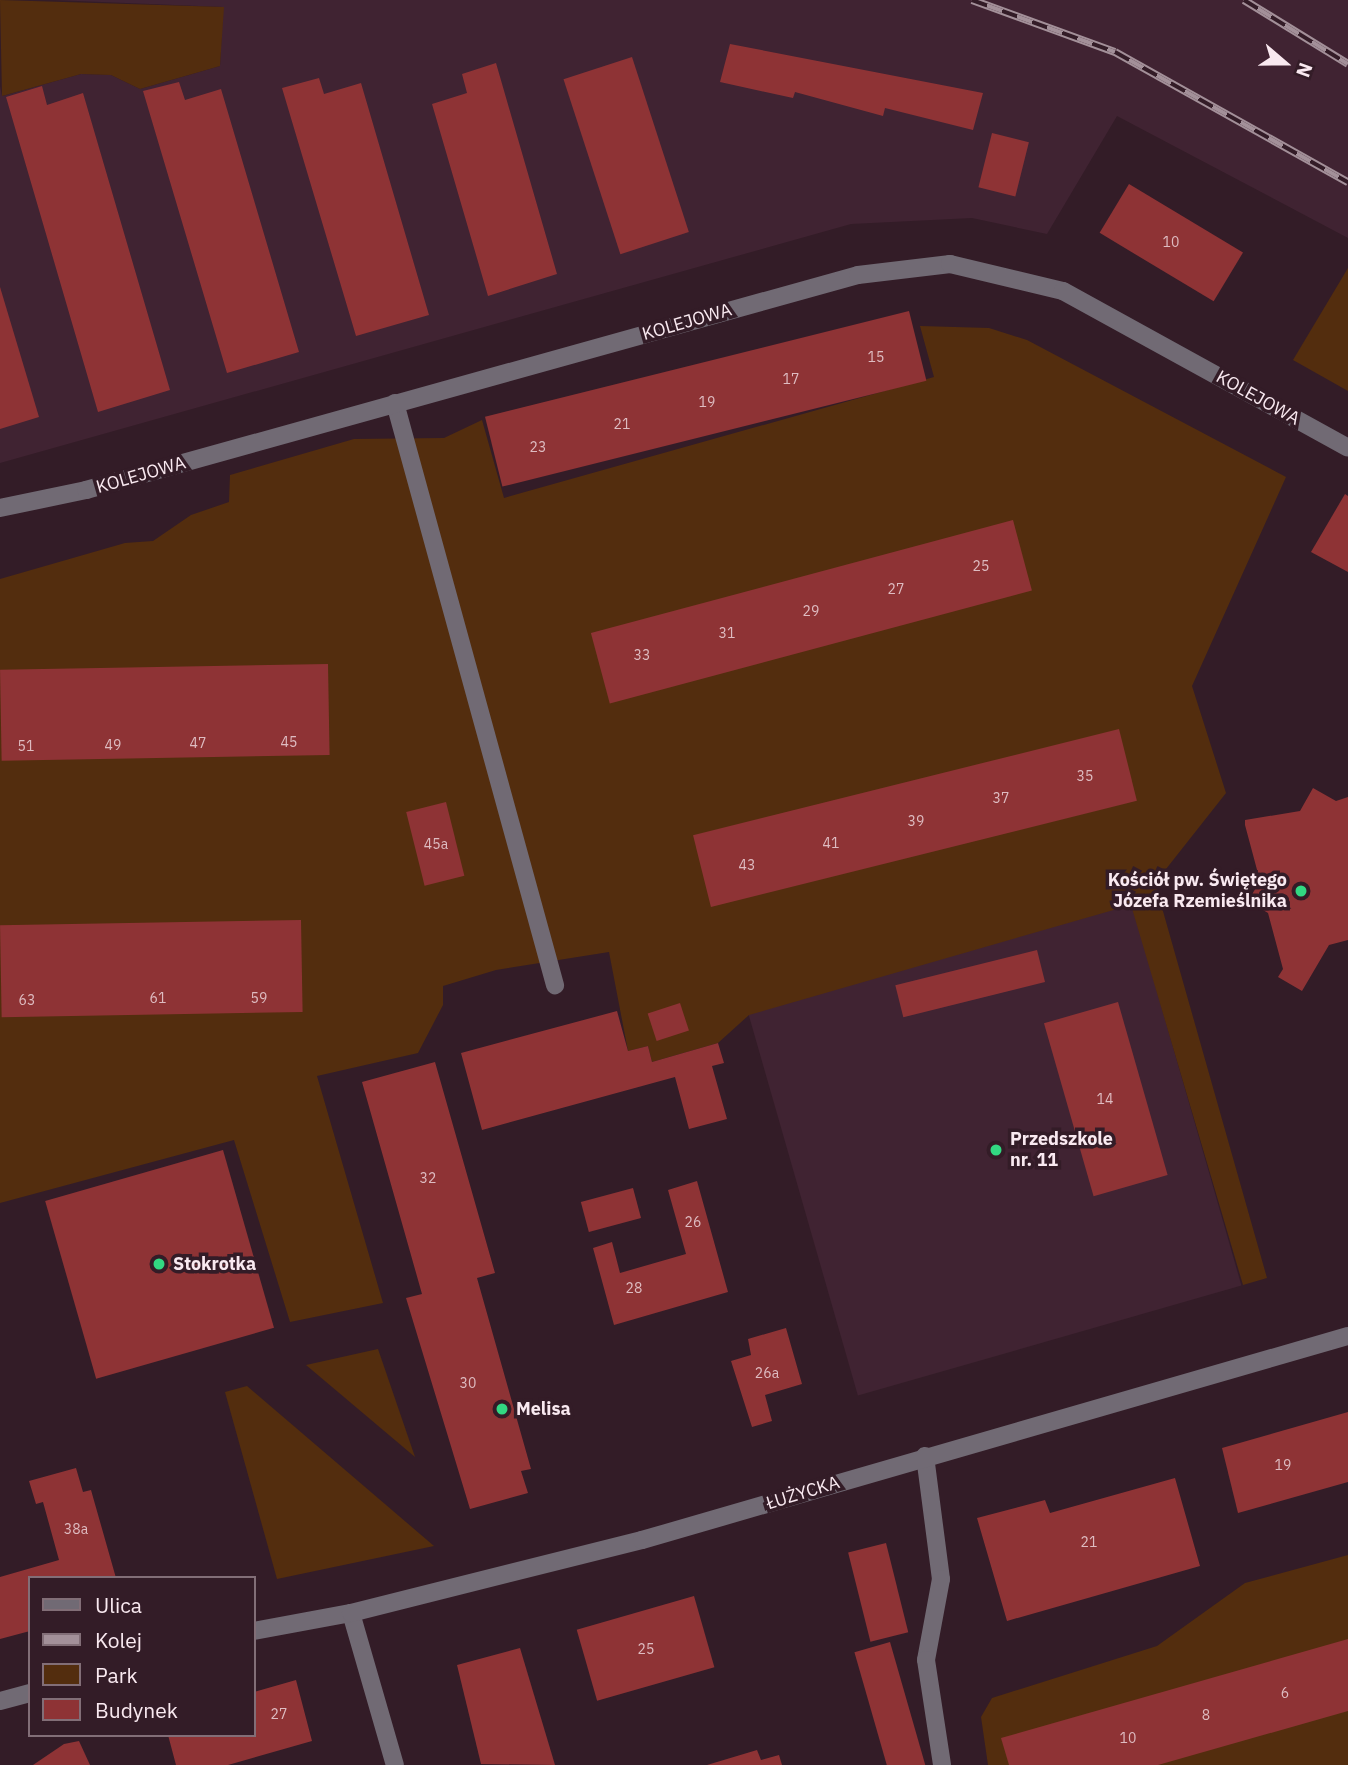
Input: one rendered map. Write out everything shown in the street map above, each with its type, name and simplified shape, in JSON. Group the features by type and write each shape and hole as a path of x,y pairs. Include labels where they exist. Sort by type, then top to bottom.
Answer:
{"street":[{"name":"KOLEJOWA","path":"0,508 86,491 858,275 950,264 1063,290 1348,448"},
{"path":"395,403 555,985"},
{"name":"ŁUŻYCKA","path":"256,1631 351,1613 631,1543 1348,1336"},
{"path":"925,1457 941,1579 926,1660 942,1765"},
{"path":"351,1613 395,1765"},
{"path":"0,1701 28,1694"}],"shaded area":[{"path":"53,0 1348,0 1348,238 1117,116 1047,234 972,218 851,224 0,463 0,86 2,96 81,74 111,75 140,89 220,66 223,7"},
{"name":"Przedszkole nr. 11","path":"1132,904 1241,1286 858,1396 748,1014"}],"green space":[{"path":"0,0 224,7 220,66 140,89 111,75 81,74 2,96"},
{"path":"1348,268 1348,391 1293,360"},
{"path":"920,326 989,328 1027,340 1286,477 1192,686 1226,793 1155,883 1267,1278 1243,1285 1131,905 749,1015 718,1043 652,1062 648,1046 628,1051 609,952 496,970 443,986 443,1005 418,1053 317,1076 383,1303 290,1322 234,1140 0,1203 0,579 125,543 153,541 191,515 229,502 230,475 354,439 444,438 482,420 504,498 934,377"},
{"path":"378,1349 415,1457 306,1365"},
{"path":"247,1386 434,1546 277,1579 225,1392"},
{"path":"1348,1555 1348,1765 988,1765 981,1717 992,1698 1157,1646 1245,1583"}],"building":[{"path":"730,44 983,93 973,130 885,108 883,116 795,92 793,98 720,82"},
{"path":"632,57 689,232 620,254 564,79"},
{"path":"496,63 557,274 488,296 432,104 467,93 462,74"},
{"path":"319,78 324,94 361,83 429,315 356,336 282,88"},
{"path":"179,82 185,100 221,89 299,352 227,373 143,91"},
{"path":"42,86 47,105 83,93 170,390 98,412 6,97"},
{"path":"992,133 1029,142 1015,197 978,187"},
{"path":"1129,184 1243,253 1214,301 1100,233"},
{"path":"0,287 39,417 0,429"},
{"path":"909,311 926,381 502,487 485,417"},
{"path":"1345,494 1348,496 1348,572 1311,552"},
{"path":"1013,520 1032,591 610,704 591,633"},
{"path":"328,664 330,755 2,761 0,670"},
{"path":"1119,729 1137,801 711,907 693,835"},
{"name":"Kościół pw. Świętego Józefa Rzemieślnika","path":"1313,788 1336,801 1348,797 1348,940 1329,945 1302,991 1278,977 1283,969 1268,913 1248,901 1260,881 1245,820 1300,811"},
{"path":"446,802 464,876 425,886 406,812"},
{"path":"301,920 303,1012 2,1017 0,925"},
{"path":"1037,950 1045,982 903,1017 895,985"},
{"path":"1118,1002 1168,1175 1094,1196 1044,1023"},
{"path":"680,1003 689,1031 657,1041 648,1014"},
{"path":"617,1011 628,1051 648,1046 652,1062 718,1043 724,1063 712,1066 727,1119 689,1129 675,1077 482,1130 461,1053"},
{"path":"435,1062 495,1273 477,1278 531,1469 521,1471 528,1493 470,1509 406,1298 422,1294 362,1082"},
{"name":"Stokrotka","path":"223,1150 274,1328 96,1379 45,1201"},
{"path":"697,1181 728,1292 614,1325 593,1248 612,1242 620,1273 686,1254 668,1190"},
{"path":"633,1188 641,1218 589,1232 581,1202"},
{"path":"786,1328 802,1384 765,1395 772,1421 752,1427 731,1361 751,1355 748,1339"},
{"path":"1348,1412 1348,1482 1238,1513 1222,1448"},
{"path":"76,1468 83,1492 91,1490 115,1576 28,1576 28,1632 0,1639 0,1577 59,1560 43,1502 36,1504 29,1481"},
{"path":"1175,1478 1200,1566 1007,1621 977,1518 1045,1500 1050,1513"},
{"path":"886,1543 908,1632 870,1642 848,1552"},
{"path":"694,1596 714,1667 597,1701 577,1630"},
{"path":"1348,1639 1348,1711 1158,1765 1009,1765 1001,1738"},
{"path":"890,1642 925,1765 887,1765 854,1652"},
{"path":"520,1648 555,1765 481,1764 457,1665"},
{"path":"296,1680 312,1741 228,1765 176,1765 169,1737 256,1737 256,1691"},
{"path":"79,1741 90,1765 33,1765 64,1744"},
{"path":"757,1750 761,1760 779,1755 782,1765 707,1765"}],"railway":[{"path":"972,0 1115,52 1348,182"},
{"path":"1244,0 1348,64"}],"place":[{"name":"Kościół pw. Świętego Józefa Rzemieślnika","path":"1301,891"},
{"name":"Przedszkole nr. 11","path":"996,1150"},
{"name":"Stokrotka","path":"159,1264"},
{"name":"Melisa","path":"502,1409"}]}
